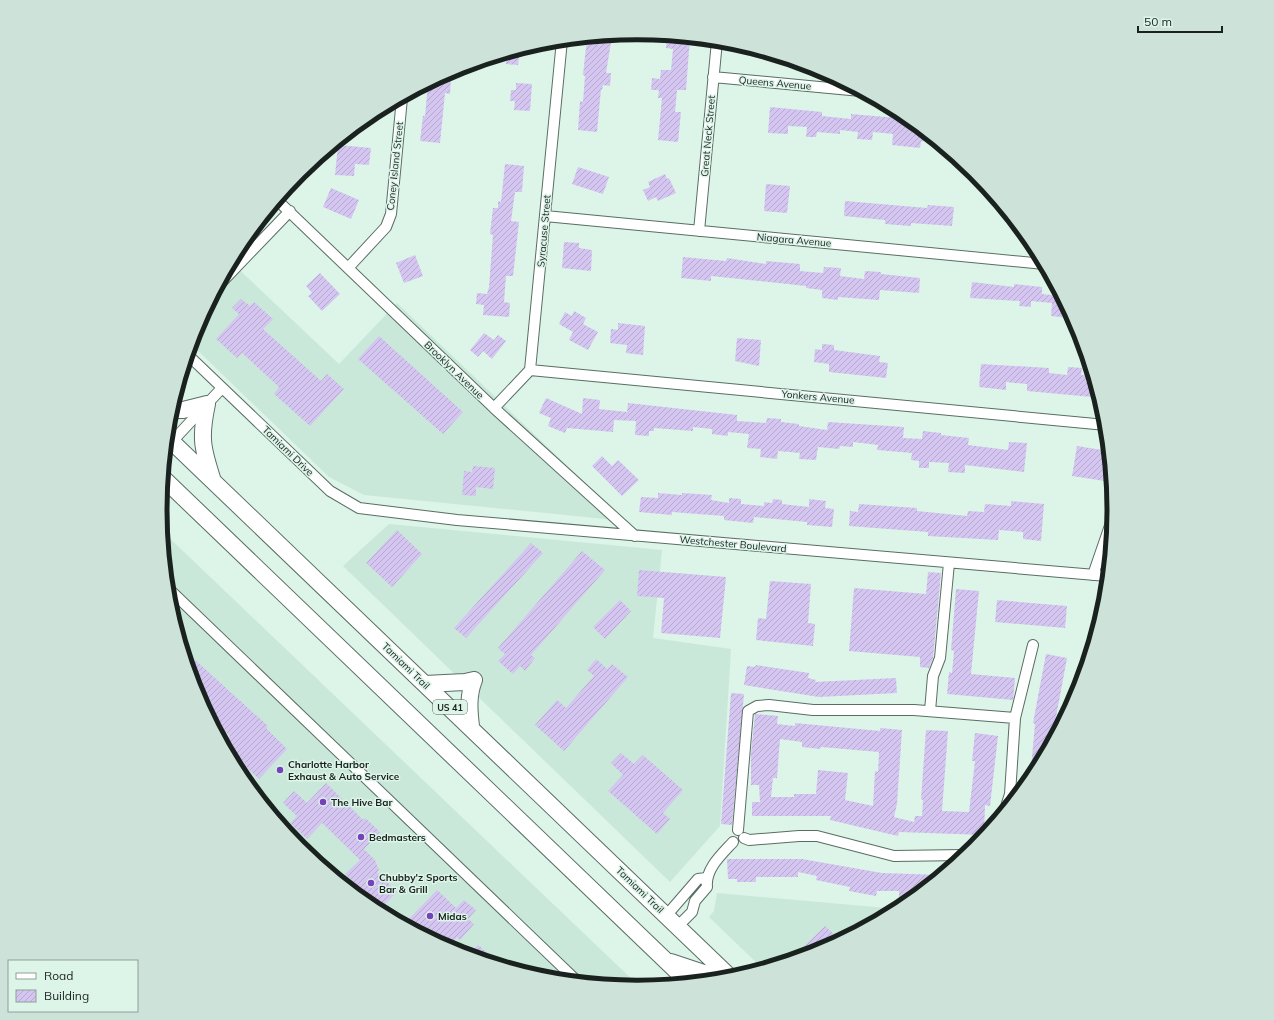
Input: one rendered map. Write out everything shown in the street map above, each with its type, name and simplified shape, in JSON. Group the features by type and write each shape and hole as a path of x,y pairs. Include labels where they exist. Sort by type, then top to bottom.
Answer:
{"main road":[{"path":"178,410 207,404 202,430 203,450 212,480"},
{"name":"Tamiami Trail","path":"172,445 212,480 725,972"},
{"path":"168,483 683,977"},
{"path":"425,684 458,683 474,680 471,688 469,709 470,726"},
{"path":"664,959 706,975"}],"street":[{"name":"Syracuse Street","path":"530,370 561,46"},
{"name":"Great Neck Street","path":"699,231 716,47"},
{"name":"Queens Avenue","path":"713,77 850,91"},
{"name":"Coney Island Street","path":"348,268 386,227 390,214 401,103"},
{"name":"Brooklyn Avenue","path":"281,204 494,408 635,536"},
{"path":"232,271 290,212"},
{"name":"Niagara Avenue","path":"545,216 1037,263"},
{"path":"173,437 222,388 192,359"},
{"path":"494,408 530,370"},
{"name":"Yonkers Avenue","path":"530,370 1099,424"},
{"name":"Tamiami Drive","path":"222,388 330,491 359,508"},
{"name":"Westchester Boulevard","path":"359,508 458,520 1102,576"},
{"path":"1092,575 1106,536"},
{"path":"930,711 933,676 940,658 949,562"},
{"path":"175,595 571,975"},
{"path":"1009,797 1015,718 1033,646"},
{"path":"672,921 692,912 695,901 707,887 706,878 718,860 733,842 740,843 748,711 757,706 769,705 813,710 930,711 1015,718"},
{"path":"741,834 749,840 817,836 894,856 954,856"},
{"path":"672,921 698,880 706,878"}],"shaded area":[{"path":"235,266 339,364 397,303 625,521 364,495 329,477 196,349 215,302"},
{"path":"389,524 662,550 653,638 731,649 720,826 670,882 343,566"},
{"path":"168,537 633,980 576,976 545,971 515,964 457,944 429,932 376,901 327,863 284,820 264,796 246,771 215,718 192,661 183,632 171,571"},
{"path":"717,893 887,908 845,932 788,955 758,964 709,917 714,911"}],"building":[{"path":"611,41 606,73 611,73 610,86 603,85 602,90 601,89 597,132 578,130 580,101 583,102 585,76 583,75 586,43"},
{"path":"667,41 690,43 686,90 677,90 675,112 681,112 678,142 658,140 662,98 658,98 659,90 651,90 652,78 660,79 661,70 671,70 673,49 666,48"},
{"path":"519,55 518,65 506,64 506,59"},
{"path":"451,79 450,94 445,93 440,143 420,141 423,116 425,116 428,89"},
{"path":"516,83 532,84 530,111 514,110 515,101 510,101 511,90 516,90"},
{"path":"770,107 822,112 822,116 851,119 851,114 896,118 928,141 921,141 920,148 892,145 893,134 873,132 872,140 857,139 858,132 840,130 840,134 817,132 816,137 806,137 807,127 788,126 788,134 768,133"},
{"path":"341,145 371,148 369,165 355,164 354,176 335,175 338,148"},
{"path":"505,164 524,166 522,192 515,192 511,221 519,222 513,276 506,276 504,302 510,303 509,317 483,315 484,305 476,304 477,293 487,294 489,287 493,235 490,234 493,208 498,208 498,201 501,202"},
{"path":"578,167 609,177 603,194 572,184"},
{"path":"665,174 667,179 669,178 676,193 658,201 656,197 648,201 643,190 650,187 648,182"},
{"path":"766,184 790,186 787,213 764,211"},
{"path":"331,188 359,200 351,219 323,207"},
{"path":"845,201 927,208 928,205 954,207 952,226 911,223 911,226 885,224 885,220 844,216"},
{"path":"564,242 579,243 579,248 592,250 591,271 562,268"},
{"path":"415,255 423,276 404,283 396,263"},
{"path":"683,257 726,261 727,258 766,264 766,261 800,264 800,271 823,273 824,267 841,268 840,276 864,279 865,271 881,272 881,274 920,278 919,293 880,290 879,300 838,297 838,300 822,298 822,290 806,288 806,286 711,276 711,281 681,278"},
{"path":"320,273 340,294 322,311 308,296 312,293 306,286"},
{"path":"972,282 1014,287 1014,284 1042,287 1042,294 1055,295 1066,318 1051,316 1052,303 1031,301 1031,307 1019,306 1020,301 970,298"},
{"path":"241,299 250,306 254,302 273,319 263,329 321,381 327,374 344,389 310,426 274,394 279,387 242,353 237,358 216,339 239,314 232,308"},
{"path":"574,311 586,318 583,324 598,332 588,350 569,340 573,332 559,324 565,312 572,316"},
{"path":"618,323 645,326 643,355 626,353 627,345 610,343 611,329 618,330"},
{"path":"484,333 494,340 498,335 506,341 492,359 483,351 478,357 470,350"},
{"path":"379,336 463,412 443,434 358,359"},
{"path":"737,338 761,340 759,366 735,361"},
{"path":"822,344 834,345 834,350 880,356 879,362 888,363 886,378 829,372 829,364 814,362 815,349 822,350"},
{"path":"981,364 1049,368 1049,373 1067,375 1068,367 1082,368 1081,375 1087,376 1092,397 1027,391 1027,384 1006,382 1006,390 979,387"},
{"path":"546,398 582,414 583,398 600,400 599,409 627,412 628,403 737,415 737,421 766,423 767,418 781,419 781,422 827,430 828,422 904,427 903,438 922,439 923,431 941,433 941,435 969,438 968,445 1008,450 1009,442 1027,443 1024,472 965,465 965,473 948,472 949,463 929,462 929,468 919,468 919,461 911,460 912,453 877,450 878,445 853,442 853,447 840,446 839,449 818,447 816,460 799,459 800,453 778,451 777,459 760,457 761,449 747,448 749,434 728,432 728,436 712,434 712,429 693,427 693,431 654,428 654,431 649,431 649,436 635,435 636,421 614,420 613,432 567,428 565,433 548,426 551,418 539,413"},
{"path":"1077,446 1103,450 1105,481 1072,476"},
{"path":"602,456 612,466 618,460 639,480 622,496 592,466"},
{"path":"473,466 495,468 493,489 476,487 476,496 462,495 464,471 472,472"},
{"path":"658,493 712,495 711,500 729,503 729,498 741,499 741,504 764,506 764,502 772,503 773,499 782,500 782,504 809,507 809,499 826,501 825,508 834,509 832,527 807,525 807,522 754,517 753,523 724,520 724,516 672,512 672,515 639,512 641,497 658,498"},
{"path":"1011,501 1044,504 1041,541 1023,539 1023,532 999,530 998,540 928,536 928,532 849,526 850,511 858,512 859,504 917,508 917,511 967,516 968,511 984,512 985,504 1011,506"},
{"path":"397,530 422,554 392,587 366,563"},
{"path":"531,543 543,553 466,638 454,628"},
{"path":"582,551 605,570 531,655 535,658 525,671 520,666 513,674 498,661 505,654 498,648"},
{"path":"639,570 726,577 720,638 661,633 664,598 637,596"},
{"path":"928,572 941,573 933,658 929,668 920,667 920,657 849,651 854,588 926,594"},
{"path":"770,581 811,584 808,623 815,624 813,646 756,640 758,618 766,619"},
{"path":"956,589 979,591 971,674 1015,678 1013,700 947,694 949,672 952,673 954,651 951,650"},
{"path":"620,600 631,611 605,639 593,627"},
{"path":"997,600 1067,606 1065,628 995,622"},
{"path":"1046,654 1067,658 1054,727 1031,766 1035,724 1033,723"},
{"path":"190,656 268,726 266,728 287,749 259,779 244,765 245,763 236,755 227,740 230,736 220,727 215,718"},
{"path":"596,659 607,669 612,664 628,677 564,751 535,725 557,700 566,708 594,676 587,670"},
{"path":"756,665 809,673 808,678 816,680 815,682 896,678 897,693 819,697 744,685 747,666 755,667"},
{"path":"731,693 744,694 732,825 721,824"},
{"path":"755,714 778,716 777,724 795,726 795,723 880,731 880,728 902,730 897,804 894,817 914,822 915,816 922,816 923,800 921,799 926,730 948,731 942,811 969,812 975,761 972,761 975,733 998,736 990,806 985,805 984,826 976,835 899,832 898,836 830,820 831,816 752,816 752,802 760,802 759,785 751,785 751,754","holes":["780,739 802,742 802,747 820,749 821,747 879,752 878,772 875,771 873,806 845,800 848,773 818,770 816,794 794,794 794,797 771,797 773,778 777,778"]},
{"path":"621,753 634,764 643,755 683,790 663,813 670,819 657,834 608,791 623,775 611,763"},
{"path":"326,783 363,820 365,818 380,832 364,849 375,860 379,870 377,872 397,892 383,906 366,894 345,874 360,860 322,823 307,839 290,823 297,816 283,803 294,791 307,803"},
{"path":"727,859 802,859 882,873 933,875 904,897 899,897 899,891 877,891 876,896 849,891 850,887 816,880 817,876 798,872 798,877 756,877 756,882 737,882 737,879 728,879"},
{"path":"437,890 456,908 464,900 476,910 468,919 474,924 460,940 457,937 452,942 429,932 408,920"},
{"path":"825,926 836,936 817,944 800,951"},
{"path":"478,945 492,957 486,955 473,950"}],"place":[{"name":"Charlotte Harbor Exhaust & Auto Service","path":"280,770"},
{"name":"The Hive Bar","path":"323,802"},
{"name":"Bedmasters","path":"361,837"},
{"name":"Chubby'z Sports Bar & Grill","path":"371,883"},
{"name":"Midas","path":"430,916"}]}
